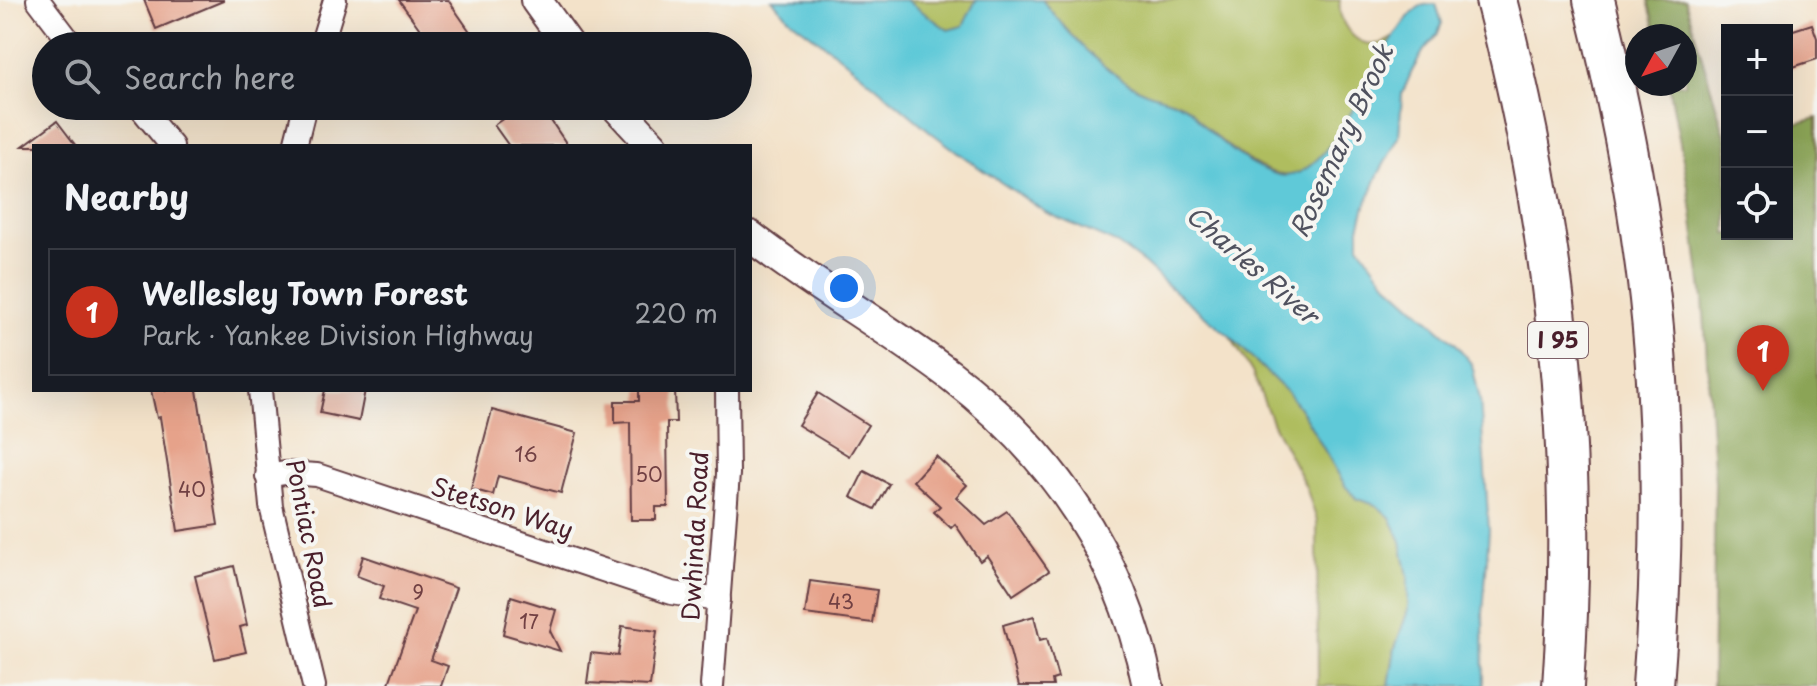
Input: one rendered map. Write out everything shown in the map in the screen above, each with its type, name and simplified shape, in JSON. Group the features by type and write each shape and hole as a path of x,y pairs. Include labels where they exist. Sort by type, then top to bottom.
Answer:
{"highway":[{"name":"I 95","path":"1496,0 1530,143 1558,331 1568,532 1563,686"},
{"path":"1594,0 1636,198 1655,353 1661,509 1653,686"}],"main road":[{"path":"536,0 559,32"},
{"path":"629,120 651,144"},
{"path":"752,238 950,375 999,416 1032,450 1071,498 1101,550 1121,595 1148,686"}],"street":[{"path":"38,0 62,32"},
{"path":"325,32 335,0"},
{"path":"151,120 170,144"},
{"path":"296,144 302,120"},
{"name":"Pontiac Road","path":"260,392 267,476 277,539 314,686"},
{"name":"Dwhinda Road","path":"712,686 728,474 727,392"},
{"name":"Stetson Way","path":"267,476 285,473 317,475 672,593 719,600"}],"green space":[{"path":"906,0 976,0 977,3 963,26 948,30"},
{"path":"1042,0 1340,0 1343,22 1352,35 1364,43 1385,42 1397,35 1355,109 1329,147 1304,172 1293,176 1250,162 1203,125 1187,107 1146,93 1126,82 1075,39"},
{"path":"1648,0 1685,0 1692,24 1654,24"},
{"path":"1697,41 1721,122 1721,240 1793,240 1793,124 1817,118 1817,686 1712,686 1715,483 1703,299 1690,197 1671,96 1697,96"},
{"path":"1230,336 1290,395 1346,487 1357,499 1376,505 1390,517 1401,541 1408,576 1408,610 1395,648 1389,686 1318,686 1317,521 1306,487 1273,424 1252,372"}],"water":[{"path":"772,0 906,0 948,30 963,26 976,0 1042,0 1075,39 1112,72 1141,90 1187,107 1228,147 1258,167 1279,175 1299,172 1319,158 1355,106 1404,23 1419,7 1436,4 1442,23 1412,71 1402,94 1399,137 1365,206 1359,228 1359,245 1384,280 1456,344 1472,365 1480,400 1489,530 1483,614 1484,686 1389,686 1395,648 1408,610 1408,576 1401,541 1390,517 1376,505 1357,499 1346,487 1290,395 1230,336 1118,244 1047,213 975,165 790,19"}],"building":[{"path":"144,0 223,0 223,1 156,29"},
{"path":"399,0 448,0 470,32 422,32"},
{"path":"1812,24 1817,38 1817,59 1793,67 1793,30"},
{"path":"501,120 550,120 567,144 508,144 494,125"},
{"path":"57,121 74,144 32,144 23,146"},
{"path":"151,392 197,392 218,525 178,531 160,417 157,418"},
{"path":"325,392 365,392 359,421 320,413"},
{"path":"639,392 675,392 676,422 667,422 668,507 656,507 656,520 631,520 630,422 615,423 615,401 639,401"},
{"path":"818,393 868,425 849,456 798,425"},
{"path":"492,410 577,433 561,493 498,476 493,495 471,489"},
{"path":"936,456 967,485 956,497 986,525 1007,511 1049,571 1013,595 987,556 980,561 955,524 951,528 934,512 940,506 913,481"},
{"path":"864,471 889,484 875,509 851,497"},
{"path":"363,556 456,588 431,660 448,666 441,686 388,686 415,611 379,599 384,586 357,576"},
{"path":"234,566 247,625 240,627 246,652 215,659 195,576"},
{"path":"810,581 877,590 872,623 805,614"},
{"path":"511,596 556,610 550,631 560,651 503,634"},
{"path":"1034,616 1040,640 1047,638 1058,678 1052,680 1053,686 1019,686 1003,625"},
{"path":"622,626 657,631 650,686 587,683 591,653 618,656"}],"place":[{"name":"Wellesley Town Forest","path":"1763,391"}],"water label":[{"name":"Rosemary Brook","path":"1342,141"},
{"name":"Charles River","path":"1252,265"}]}
